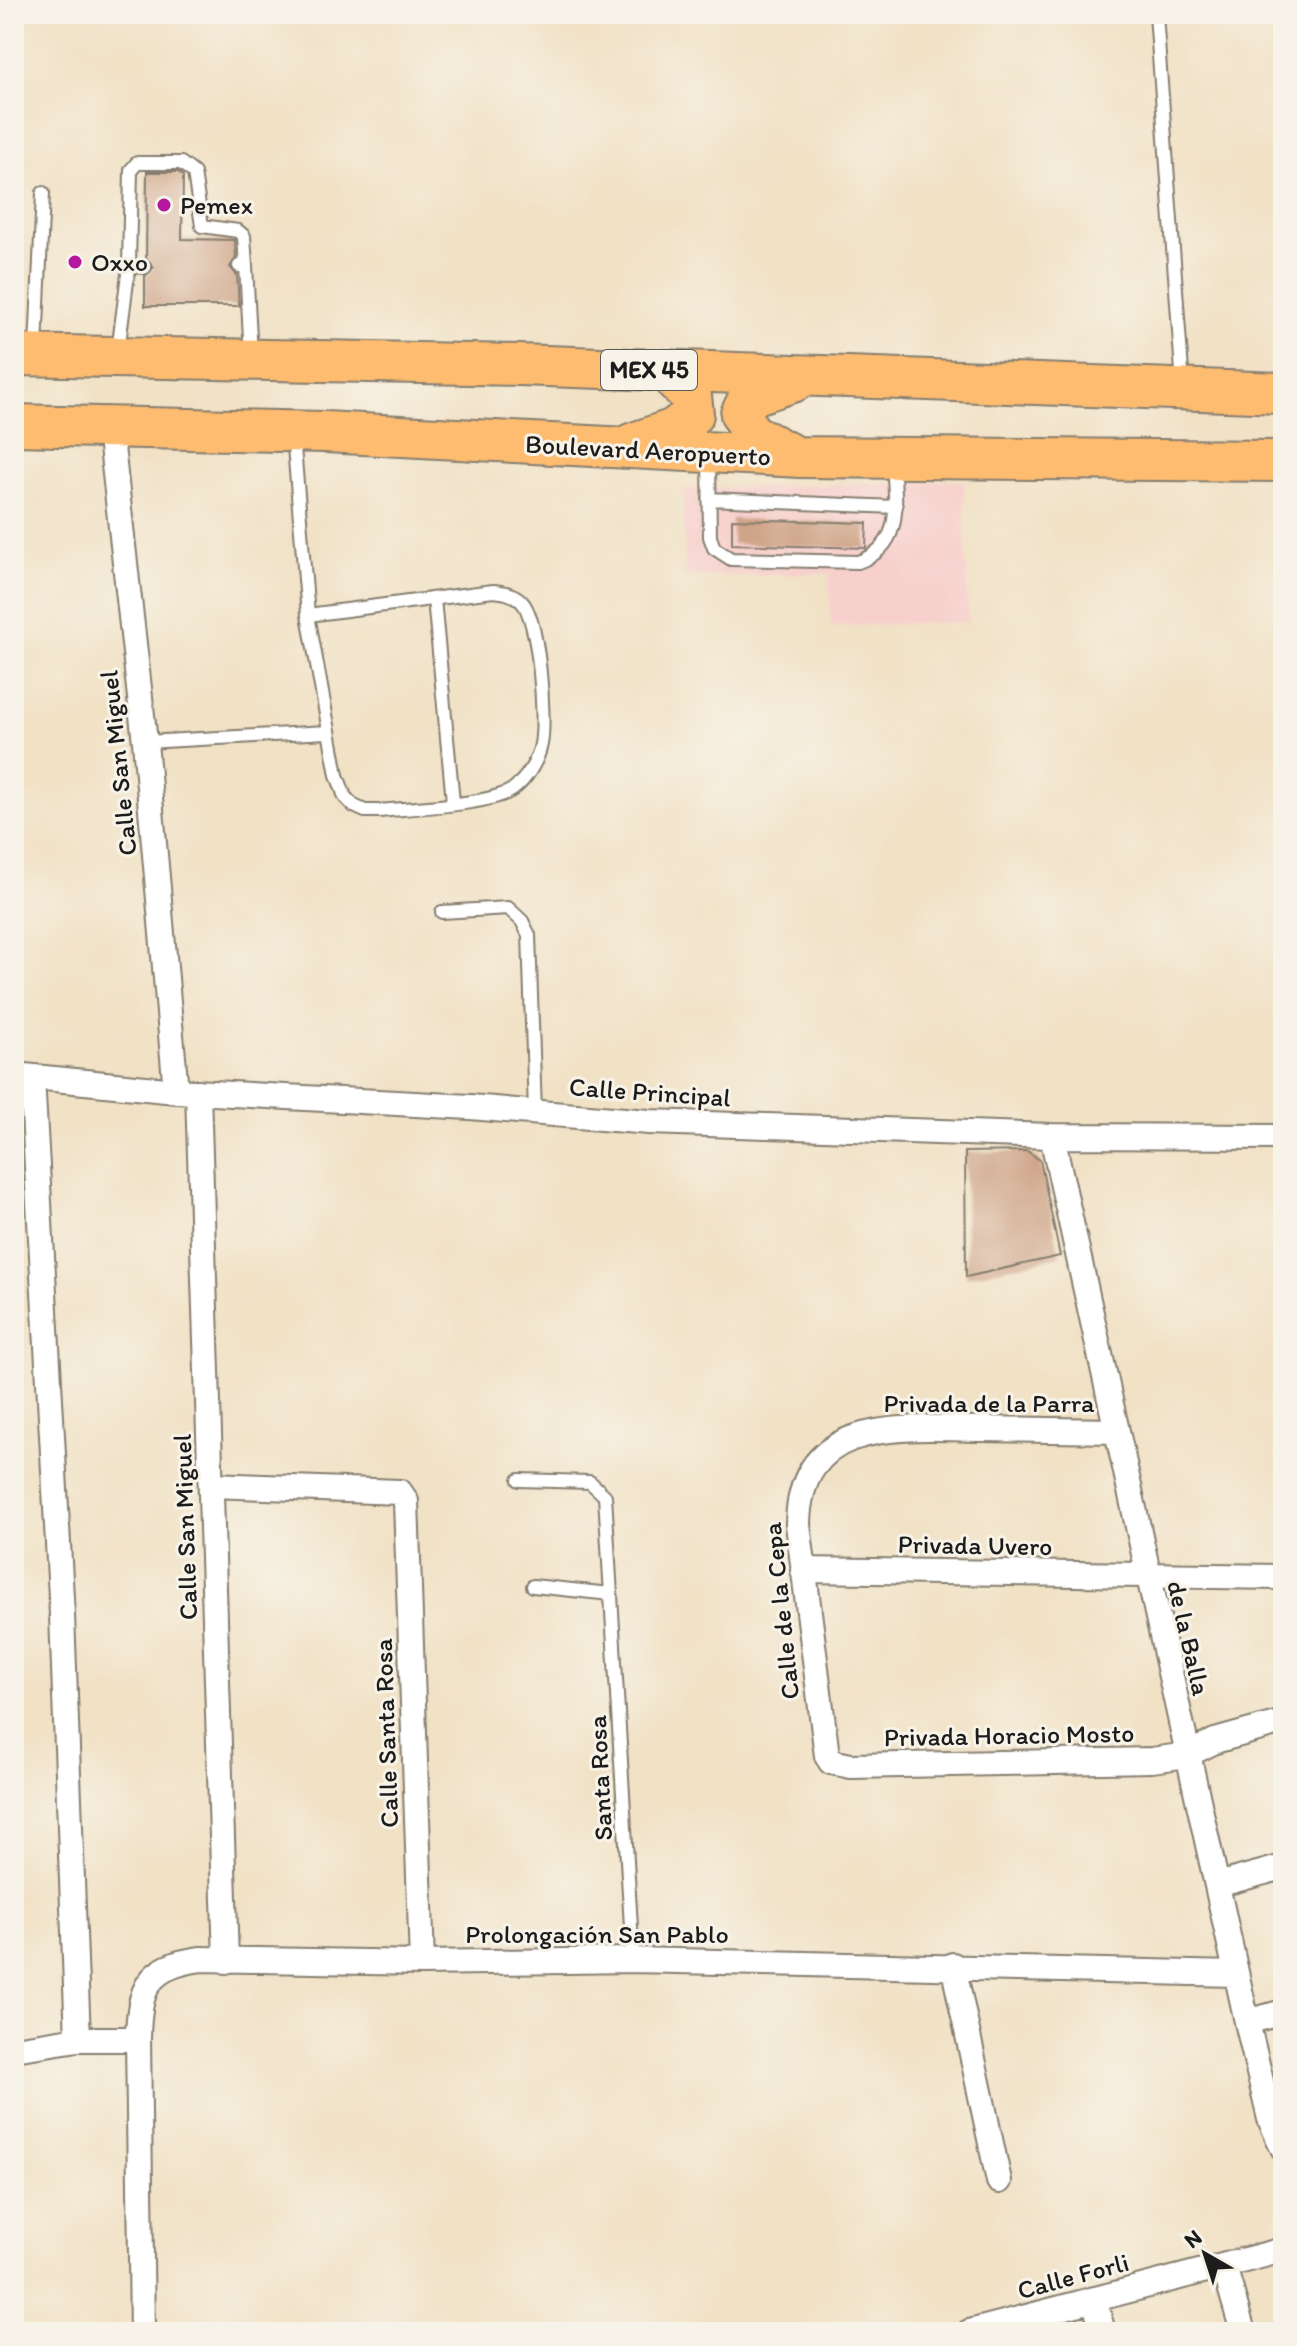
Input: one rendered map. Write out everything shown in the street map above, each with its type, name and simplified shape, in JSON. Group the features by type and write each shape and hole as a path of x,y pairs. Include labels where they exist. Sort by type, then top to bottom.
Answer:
{"highway":[{"name":"MEX 45","path":"25,356 519,365 1283,393"},
{"path":"612,450 674,429 693,414 694,406 686,388 665,371"},
{"path":"800,457 750,433 741,414 743,404 762,389 831,376"},
{"name":"Boulevard Aeropuerto","path":"14,425 292,432 800,457 1283,461"}],"street":[{"name":"Calle San Miguel","path":"110,429 187,1091 211,1485 226,1961"},
{"name":"Calle Principal","path":"23,1076 187,1091 721,1125 1052,1136 1283,1137"},
{"path":"23,1076 62,1630 78,2039"},
{"name":"de la Balla","path":"1052,1136 1236,1974 1270,2119 1283,2148"},
{"name":"Privada de la Parra","path":"820,1458 847,1440 885,1428 1117,1431"},
{"name":"Calle de la Cepa","path":"820,1458 805,1479 798,1498 822,1744 831,1762"},
{"name":"Calle Santa Rosa","path":"211,1485 400,1492 406,1501 422,1963"},
{"name":"Privada Uvero","path":"803,1570 1283,1577"},
{"name":"Privada Horacio Mosto","path":"831,1762 851,1766 1121,1761 1187,1755 1215,1741 1283,1722"},
{"path":"1217,1885 1283,1867"},
{"name":"Prolongación San Pablo","path":"142,2332 139,2001 162,1970 181,1962 633,1960 953,1965 1236,1974"},
{"path":"953,1965 999,2181"},
{"path":"1247,2022 1283,2012"},
{"path":"14,2049 78,2039 138,2039"},
{"name":"Calle Forli","path":"972,2332 1283,2250"},
{"path":"1224,2266 1243,2332"},
{"path":"1094,2299 1103,2332"}],"lane":[{"path":"1156,14 1183,389"},
{"path":"117,358 129,266 131,170 137,163 181,163 194,173 202,226 244,236 243,266 251,362"},
{"path":"25,356 43,193"},
{"path":"129,266 145,267"},
{"path":"292,432 308,615 339,786 354,806 365,811 489,798 511,791 536,761 542,742 534,630 522,601 509,593 493,591 308,615"},
{"path":"709,454 710,537 714,548 731,559 858,562 889,542 894,531 896,507 892,457"},
{"path":"709,499 896,507"},
{"path":"434,599 453,802"},
{"path":"145,742 327,732"},
{"path":"442,912 508,908 522,921 529,935 535,1112"},
{"name":"Santa Rosa","path":"519,1480 590,1482 598,1486 605,1496 633,1960"},
{"path":"533,1586 611,1594"}],"shaded area":[{"path":"964,481 968,622 831,626 829,573 685,577 683,489"}],"building":[{"name":"Pemex","path":"147,172 178,172 183,176 182,239 235,240 236,258 230,267 237,275 239,306 145,306 145,276 154,267 146,258"},
{"path":"732,519 867,523 866,548 732,544"},
{"path":"1027,1151 1040,1160 1060,1256 966,1277 965,1152"}],"place":[{"name":"Pemex","path":"164,205"},
{"name":"Oxxo","path":"75,262"}]}
